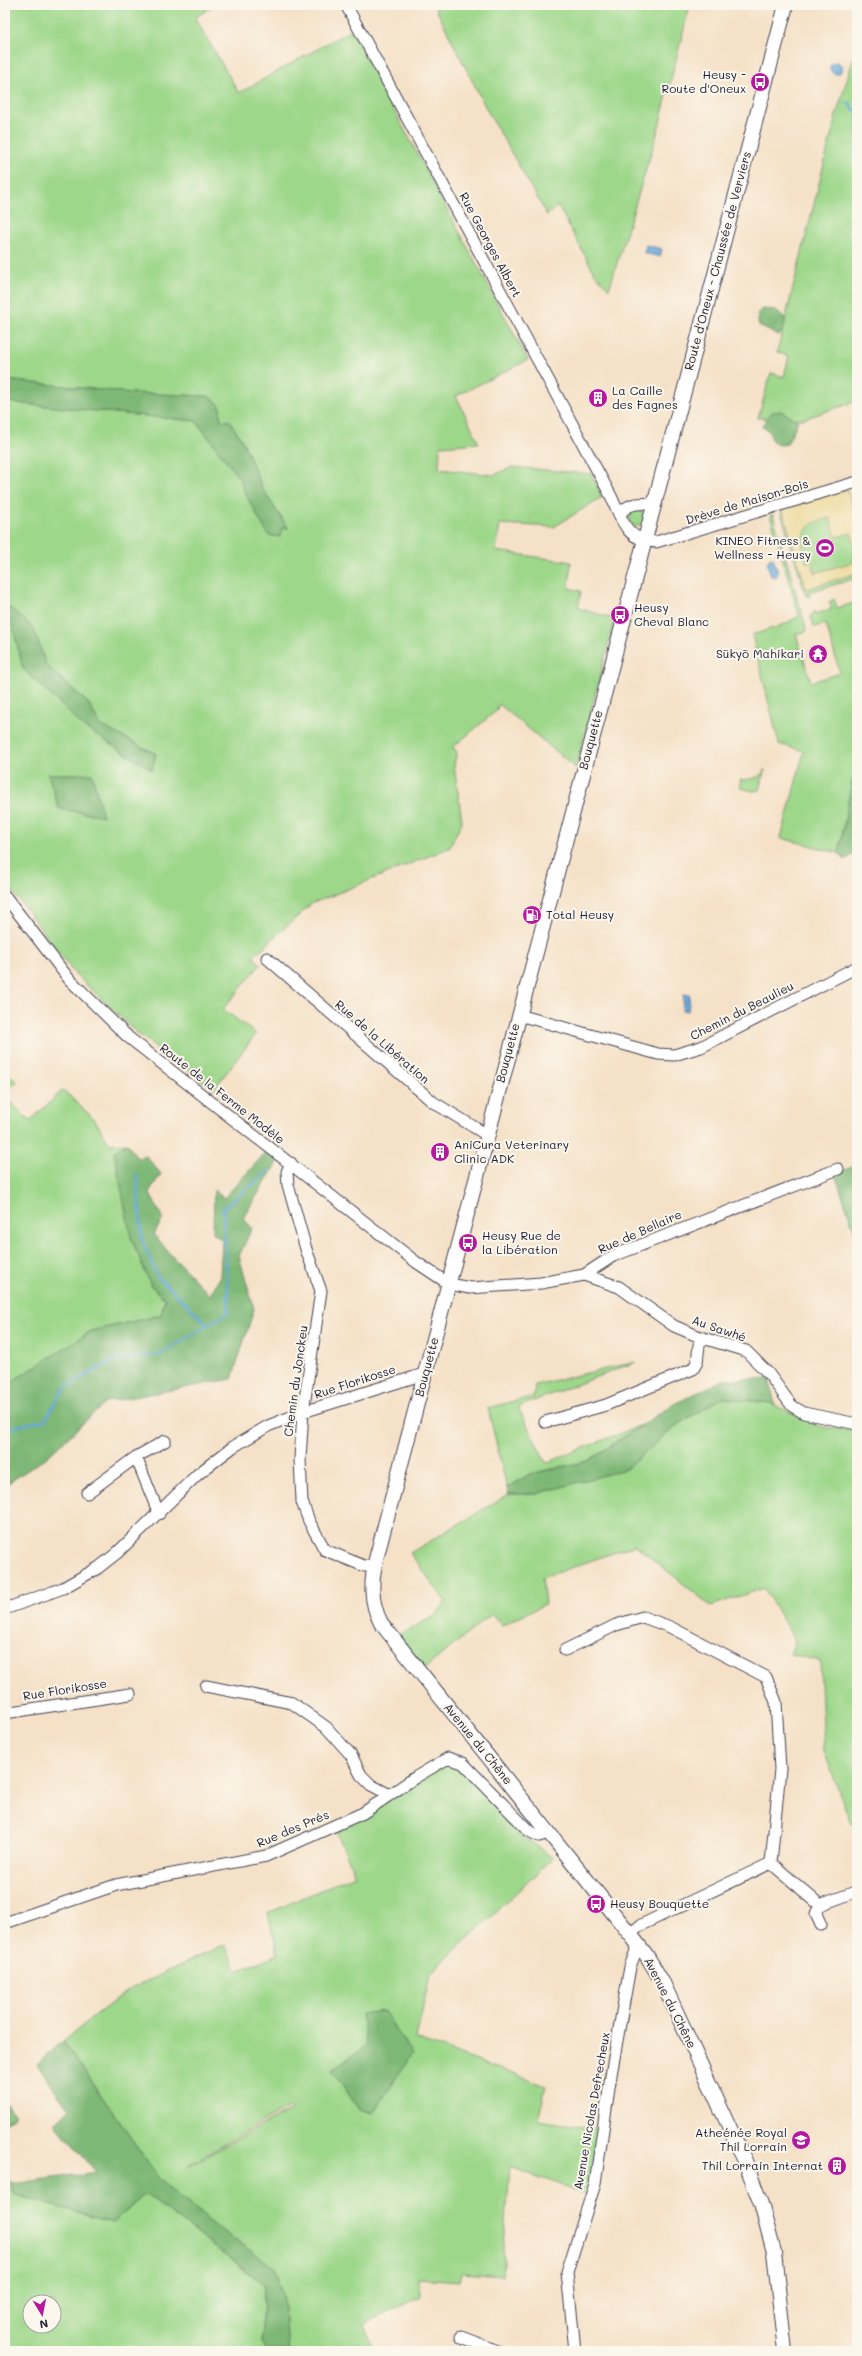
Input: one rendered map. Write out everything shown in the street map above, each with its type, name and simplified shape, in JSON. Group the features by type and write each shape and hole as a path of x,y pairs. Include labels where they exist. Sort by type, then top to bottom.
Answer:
{"main road":[{"name":"Route d'Oneux - Chaussée de Verviers","path":"644,540 786,5"},
{"name":"Bouquette","path":"374,1566 644,540"},
{"name":"Avenue du Chêne","path":"374,1566 372,1602 381,1623 634,1939 663,1983 742,2154 761,2204 776,2259 785,2351"}],"street":[{"name":"Rue Georges Albert","path":"346,5 611,496 621,519 633,535 644,540"},
{"name":"Drève de Maison-Bois","path":"644,540 656,542 857,482"},
{"path":"611,496 628,506"},
{"path":"621,519 622,513 628,506 641,503 654,504"},
{"name":"Route de la Ferme Modèle","path":"5,896 69,979 128,1037 416,1262 449,1284"},
{"name":"Rue de la Libération","path":"267,958 433,1102 487,1135"},
{"name":"Chemin du Beaulieu","path":"519,1015 658,1054 674,1055 701,1047 857,967"},
{"name":"Chemin du Jonckeu","path":"291,1163 287,1172 288,1184 306,1249 321,1291 303,1412 300,1459 302,1502 309,1521 325,1550 364,1566 374,1566"},
{"name":"Rue de Bellaire","path":"449,1284 470,1288 541,1283 584,1276 613,1256 838,1169"},
{"name":"Au Sawhé","path":"584,1276 619,1287 674,1326 700,1337 746,1352 768,1373 792,1406 804,1413 857,1423"},
{"path":"545,1422 606,1405 693,1369 697,1362 700,1337"},
{"name":"Rue Florikosse","path":"5,1609 63,1588 98,1568 117,1553 159,1514 198,1474 233,1447 268,1426 303,1412 424,1374"},
{"path":"87,1493 136,1457 165,1440"},
{"path":"136,1457 159,1514"},
{"path":"566,1650 616,1625 643,1617 670,1627 766,1677 776,1702 780,1769 771,1863"},
{"path":"206,1686 292,1703 326,1727 351,1755 361,1775 371,1785 390,1795"},
{"name":"Rue Florikosse","path":"5,1713 130,1694"},
{"name":"Rue des Prés","path":"5,1923 116,1885 257,1858 343,1823 448,1758 463,1763 529,1831 539,1836 549,1833"},
{"path":"771,1863 820,1906"},
{"path":"634,1939 641,1925 771,1863"},
{"path":"821,1925 816,1914 820,1906 855,1892"},
{"name":"Avenue Nicolas Defrecheux","path":"575,2351 567,2272 595,2184 612,2069 634,1939"},
{"path":"461,2337 498,2351"}],"green space":[{"path":"5,5 214,5 195,18 239,93 351,30 528,360 456,396 479,443 440,446 439,469 494,475 512,467 591,474 602,497 554,527 500,524 496,551 571,562 569,588 581,591 578,608 615,619 576,768 499,704 496,711 453,747 457,752 454,765 462,822 449,848 311,904 253,957 261,964 223,1009 256,1034 214,1089 138,1034 74,973 5,881 5,619 13,627 23,669 151,770 156,754 100,725 89,704 46,665 33,627 6,605 5,402 196,421 240,479 246,495 282,528 288,528 263,490 244,444 230,422 221,420 208,396 132,393 5,380"},
{"path":"434,5 690,5 657,134 609,289 595,274 558,206 547,215 487,110"},
{"path":"857,46 857,401 803,419 758,418 771,373 784,377 789,356 777,352 836,116"},
{"path":"763,309 776,310 784,317 785,324 782,333 777,335 759,326 757,314"},
{"path":"5,380 132,393 208,396 220,405 221,420 230,421 244,444 263,490 288,528 282,528 280,537 268,535 246,495 240,479 196,421 5,402"},
{"path":"781,411 798,421 787,444 780,445 773,441 770,432 762,426 772,412"},
{"name":"KINEO Fitness & Wellness - Heusy","path":"847,492 857,523 857,578 809,592 810,597 806,596 781,512"},
{"path":"634,510 640,510 645,515 643,524 640,526 634,526 629,521 629,515"},
{"path":"770,515 773,515 807,631 796,634 811,682 840,673 826,624 814,627 811,616 815,611 816,614 832,609 829,602 834,599 837,608 857,602 857,776 852,780 839,853 781,838 804,751 779,744 752,635 783,625 799,616"},
{"path":"5,602 6,605 33,627 46,665 89,704 100,725 156,754 152,770 85,728 23,669 13,627 5,619"},
{"path":"765,769 759,790 753,791 741,788 740,780 757,777 763,773"},
{"path":"48,774 92,774 103,816 59,809"},
{"path":"857,776 857,852 845,860 839,853 852,780"},
{"path":"5,1070 17,1082 5,1092"},
{"path":"63,1090 95,1120 109,1144 126,1143 114,1153 151,1286 165,1299 161,1315 91,1331 5,1386 5,1096 30,1121"},
{"path":"127,1143 137,1158 146,1156 161,1174 149,1192 163,1219 154,1234 170,1254 210,1295 220,1277 222,1240 213,1233 214,1190 224,1198 268,1150 280,1158 243,1218 252,1228 239,1256 254,1309 232,1379 106,1402 46,1458 5,1485 5,1386 91,1331 161,1315 165,1299 151,1286 131,1238 114,1152"},
{"path":"857,1165 857,1239 835,1174"},
{"path":"636,1362 518,1407 546,1463 641,1425 588,1461 530,1474 507,1488 488,1408 534,1396 535,1385"},
{"path":"769,1378 775,1405 770,1403 722,1398 678,1424 626,1469 536,1494 509,1494 507,1488 530,1474 588,1461 672,1405 723,1380"},
{"path":"722,1398 770,1403 821,1427 857,1430 857,1828 850,1821 824,1751 820,1661 790,1654 795,1641 764,1588 711,1606 635,1545 542,1578 545,1604 502,1625 492,1614 424,1669 398,1635 435,1616 446,1602 410,1553 509,1494 536,1494 626,1469 678,1424"},
{"path":"446,1765 462,1770 518,1833 553,1858 430,1974 416,2039 546,2086 538,2120 598,2129 587,2194 510,2167 502,2276 462,2273 460,2281 418,2278 422,2295 364,2324 375,2351 288,2351 285,2309 275,2268 214,2225 161,2181 63,2041 128,1990 225,1944 237,1971 278,1954 268,1913 355,1875 337,1833 422,1778","holes":["367,2044 373,2114 359,2110 333,2070","290,2107 291,2110 188,2166 188,2165"]},
{"path":"384,2011 412,2054 373,2114 359,2110 333,2070 367,2044 361,2014"},
{"path":"63,2041 161,2181 214,2225 275,2268 285,2309 288,2351 266,2351 261,2342 265,2285 145,2194 113,2223 13,2194 11,2184 96,2172 55,2123 69,2110 37,2064"},
{"path":"5,2101 15,2115 5,2123"},
{"path":"5,2176 11,2184 13,2194 113,2223 145,2194 265,2285 261,2342 266,2351 5,2351"}],"sand":[{"name":"KINEO Fitness & Wellness - Heusy","path":"847,489 857,523 857,555 851,533 836,537 830,518 808,527 804,532 803,545 806,562 812,562 815,573 854,562 853,557 857,556 857,573 806,589 782,509"}],"water":[{"path":"836,62 840,64 842,68 840,72 836,74 832,72 830,68 832,64"},
{"path":"646,245 662,249 660,257 644,253"},
{"path":"773,558 778,573 776,577 771,576 767,563 769,559"},
{"path":"684,994 690,995 688,1011 682,1010"}],"waterway":[{"path":"845,103 850,103 852,109 857,111"},
{"path":"5,1429 45,1420 65,1387 114,1360 159,1355 229,1312 223,1209 268,1171"},
{"path":"137,1175 142,1241 158,1277 208,1325"}],"place":[{"name":"Heusy - Route d'Oneux","path":"760,82"},
{"name":"La Caille des Fagnes","path":"598,398"},
{"name":"KINEO Fitness & Wellness - Heusy","path":"825,548"},
{"name":"Heusy Cheval Blanc","path":"620,615"},
{"name":"Sūkyō Mahikari","path":"818,654"},
{"name":"Total Heusy","path":"532,915"},
{"name":"AniCura Veterinary Clinic ADK","path":"440,1152"},
{"name":"Heusy Rue de la Libération","path":"468,1243"},
{"name":"Heusy Bouquette","path":"596,1904"},
{"name":"Atheénée Royal Thil Lorrain","path":"801,2140"},
{"name":"Thil Lorrain Internat","path":"837,2166"}]}
